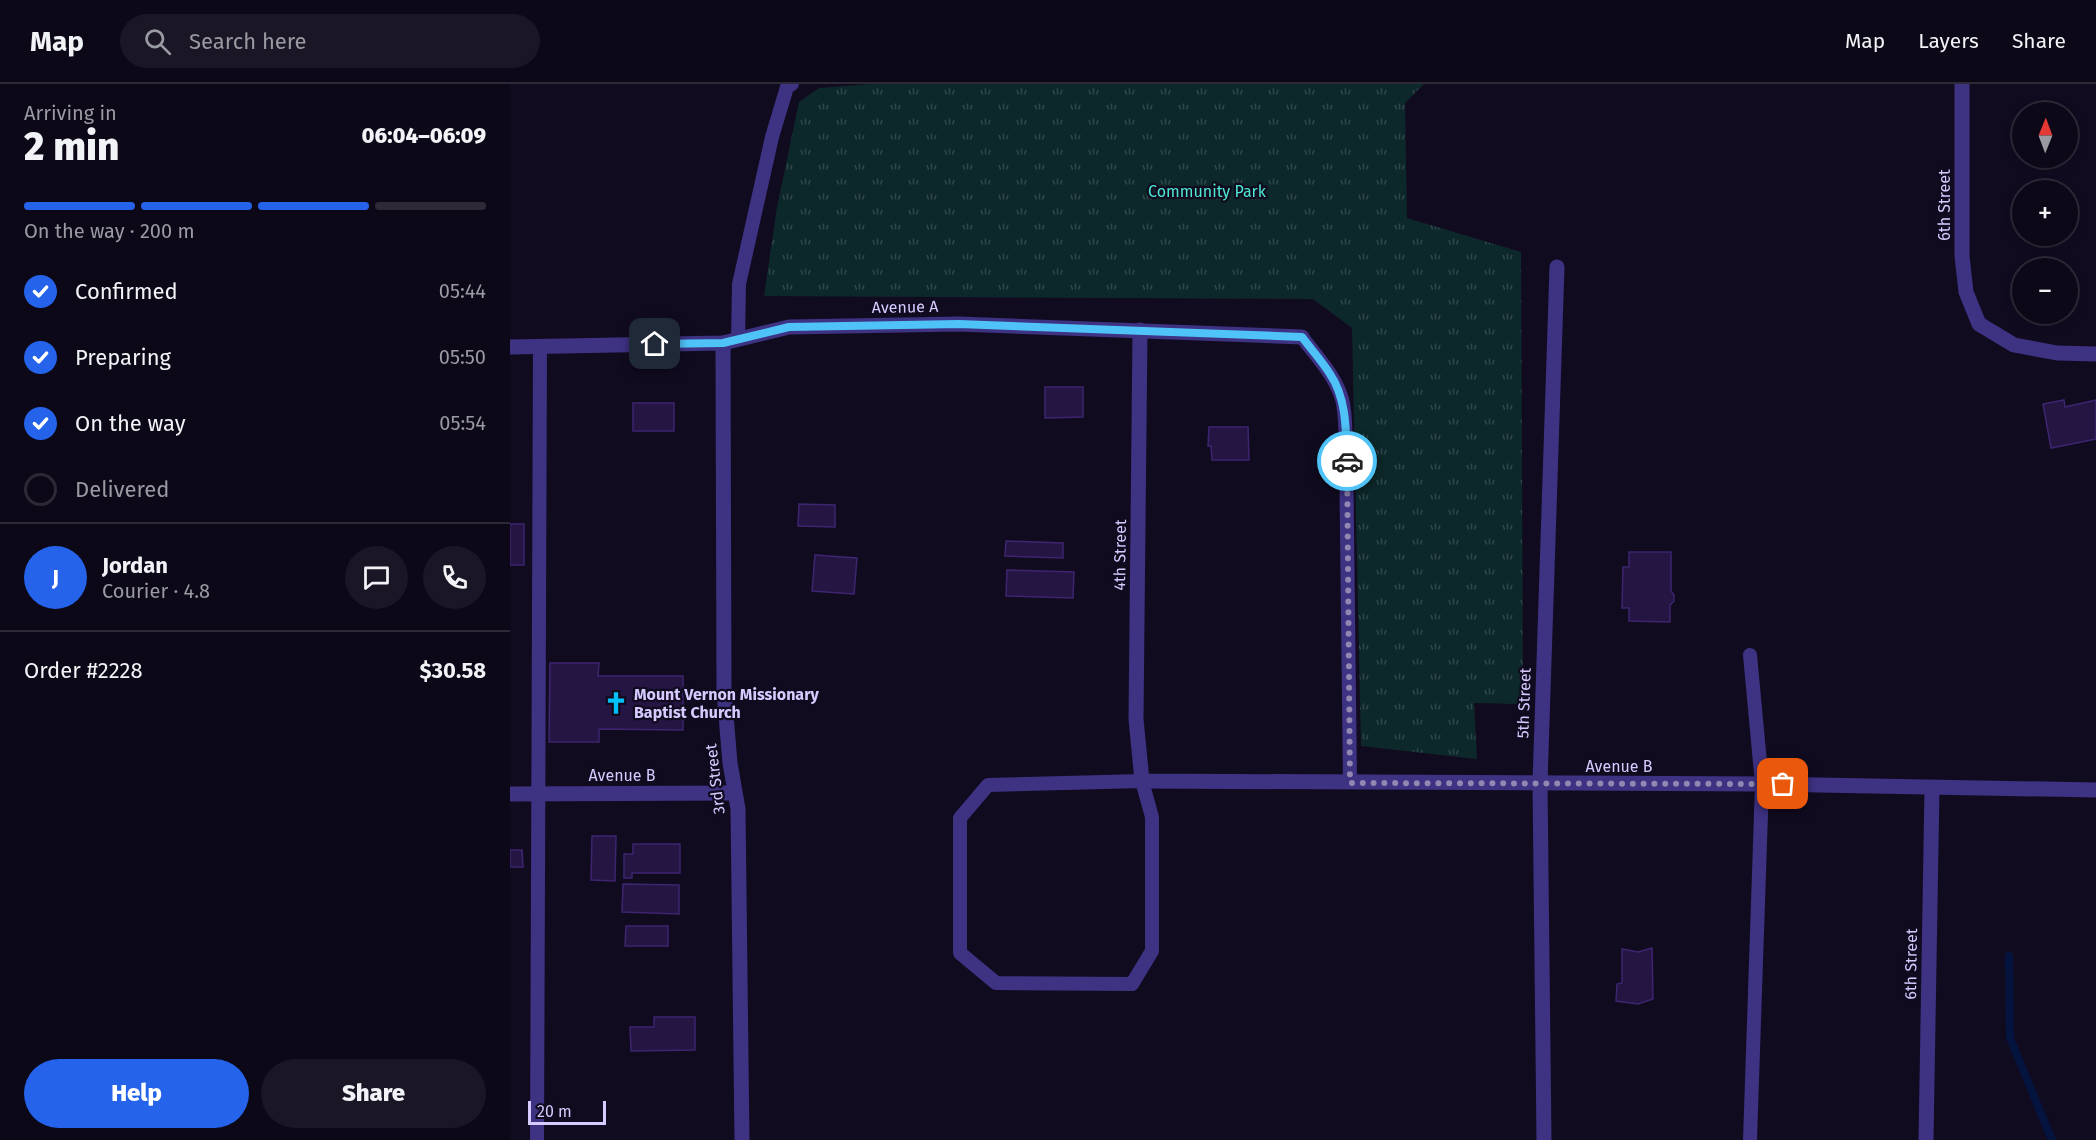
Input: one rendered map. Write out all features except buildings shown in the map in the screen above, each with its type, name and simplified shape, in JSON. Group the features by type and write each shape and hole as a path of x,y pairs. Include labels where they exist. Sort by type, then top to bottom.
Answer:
{"street":[{"name":"6th Street","path":"1962,84 1962,256 1966,292 1979,324 2014,345 2057,353 2096,354"},
{"name":"5th Street","path":"1544,1140 1539,783 1557,267"},
{"name":"Avenue A","path":"510,346 730,341 789,327 959,324 1302,337"},
{"name":"4th Street","path":"1140,330 1136,719 1142,781"},
{"name":"3rd Street","path":"730,341 724,692 738,809 742,1140"},
{"name":"Avenue B","path":"1142,781 1762,784 2096,790"},
{"name":"6th Street","path":"1926,1140 1932,788"},
{"name":"Avenue B","path":"510,794 735,793"}],"lane":[{"path":"730,341 739,284 772,137 787,87 792,84"},
{"path":"1302,337 1331,376 1341,397 1344,411 1350,783"},
{"path":"537,1140 540,347"},
{"path":"1750,655 1762,784 1750,1140"},
{"path":"1142,781 1152,817 1152,951 1132,984 996,983 960,953 960,818 988,785 1142,781"}],"green space":[{"name":"Community Park","path":"872,84 1424,84 1405,103 1407,218 1521,252 1523,704 1474,703 1477,759 1361,746 1352,328 1313,299 764,296 777,207 799,102 819,88"}],"waterway":[{"path":"2009,956 2010,1038 2052,1140"}],"way so far":[{"path":"1347,461 1350,783 1783,784"}],"place":[{"name":"Mount Vernon Missionary Baptist Church","path":"616,703"}],"route":[{"path":"655,344 723,343 789,327 959,324 1302,337 1331,376 1341,397 1347,461"}]}
